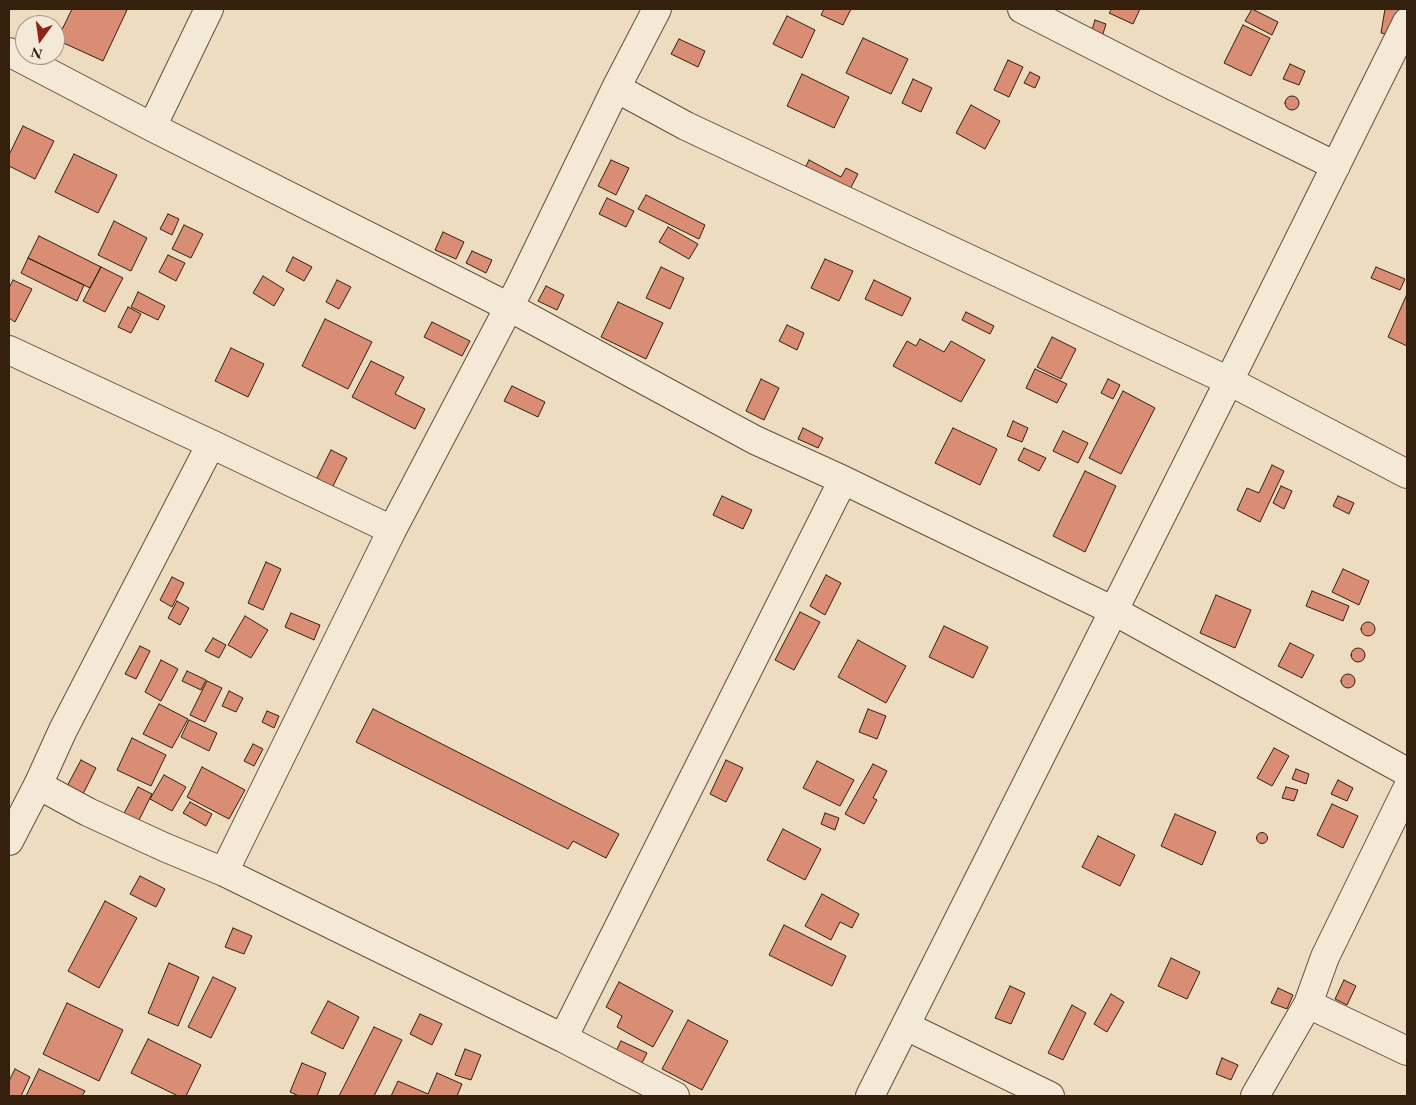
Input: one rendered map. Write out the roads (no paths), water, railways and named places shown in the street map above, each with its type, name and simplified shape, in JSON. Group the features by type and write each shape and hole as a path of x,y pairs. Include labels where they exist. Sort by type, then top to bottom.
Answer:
{"street":[{"path":"152,127 210,9"},
{"path":"224,872 392,530 509,307 616,88 657,9"},
{"path":"1022,9 1170,85 1336,166"},
{"path":"870,1096 1407,22"},
{"path":"9,52 152,127 509,307 756,440 844,480 1114,611 1407,772"},
{"path":"616,88 694,130 1229,381 1407,474"},
{"path":"9,350 392,530"},
{"path":"9,841 211,444"},
{"path":"563,1038 844,480"},
{"path":"38,786 88,812 224,872 563,1038 675,1096"},
{"path":"1255,1096 1308,1004 1325,957 1407,789"},
{"path":"1308,1004 1407,1051"},
{"path":"906,1026 1050,1096"}]}
